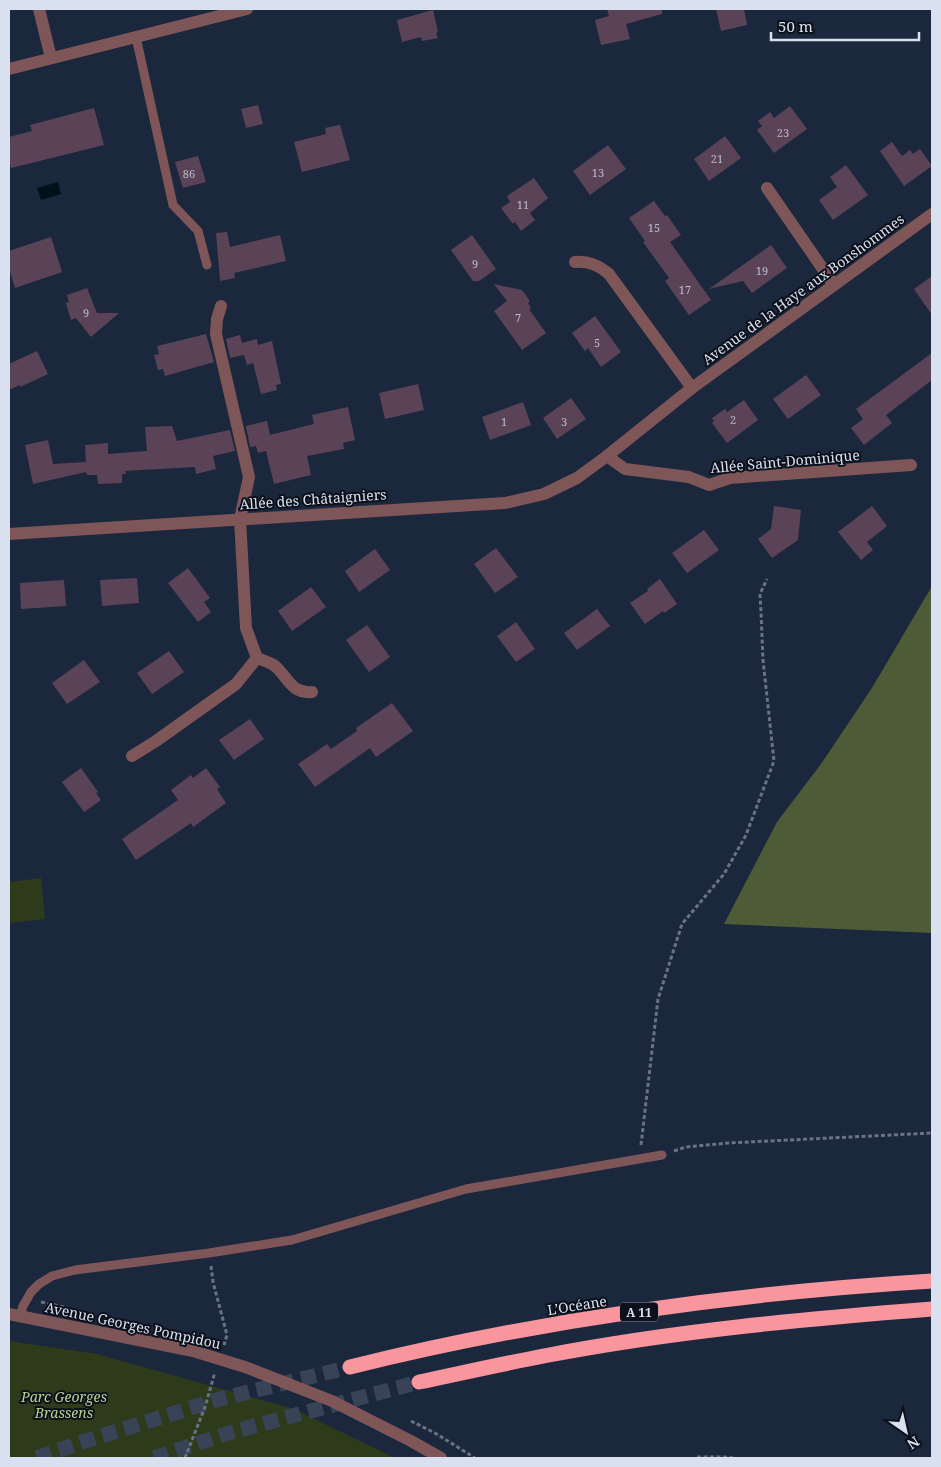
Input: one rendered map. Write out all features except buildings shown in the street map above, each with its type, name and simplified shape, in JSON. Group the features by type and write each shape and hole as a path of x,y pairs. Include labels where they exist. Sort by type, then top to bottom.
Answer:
{"highway":[{"name":"L’Océane","path":"350,1367 462,1341 620,1314 800,1293 932,1281"},
{"name":"A 11","path":"419,1382 549,1354 629,1342 748,1326 932,1310"}],"street":[{"path":"39,9 51,58"},
{"path":"9,69 247,9"},
{"path":"767,188 834,285"},
{"name":"Avenue de la Haye aux Bonshommes","path":"607,456 692,388 932,214"},
{"path":"575,262 593,264 609,274 692,388"},
{"path":"222,306 217,319 216,334 249,477 240,519 246,628 257,658 274,666 296,690 307,693 312,692"},
{"name":"Allée des Châtaigniers","path":"9,534 505,503 544,494 576,478 607,456"},
{"name":"Allée Saint-Dominique","path":"607,456 625,469 689,477 709,485 730,478 911,465"},
{"path":"132,756 236,684 257,658"},
{"name":"Avenue Georges Pompidou","path":"14,1315 193,1351 245,1367 332,1402 441,1458"}],"lane":[{"path":"136,37 173,205 198,231 207,265"},
{"path":"14,1315 23,1306 31,1292 45,1280 75,1270 292,1240 466,1189 662,1155"}],"path":[{"path":"631,1160 642,1144 658,999 682,924 724,874 742,843 774,760 763,660 760,594 767,580"},
{"path":"662,1155 686,1147 932,1133"},
{"path":"213,1282 227,1334 222,1350"},
{"path":"184,1458 205,1407 216,1370"},
{"path":"697,1457 735,1458"}],"green space":[{"path":"932,586 932,933 724,924 777,822 821,764 872,688"},
{"path":"41,878 45,919 10,923 9,882"},
{"name":"Parc Georges Brassens","path":"9,1341 97,1354 294,1409 395,1458 9,1458"}],"water":[{"path":"58,182 61,194 41,200 37,188"}],"tunnel":[{"path":"37,1458 216,1400 350,1367"},
{"path":"154,1458 232,1432 419,1382"}]}
